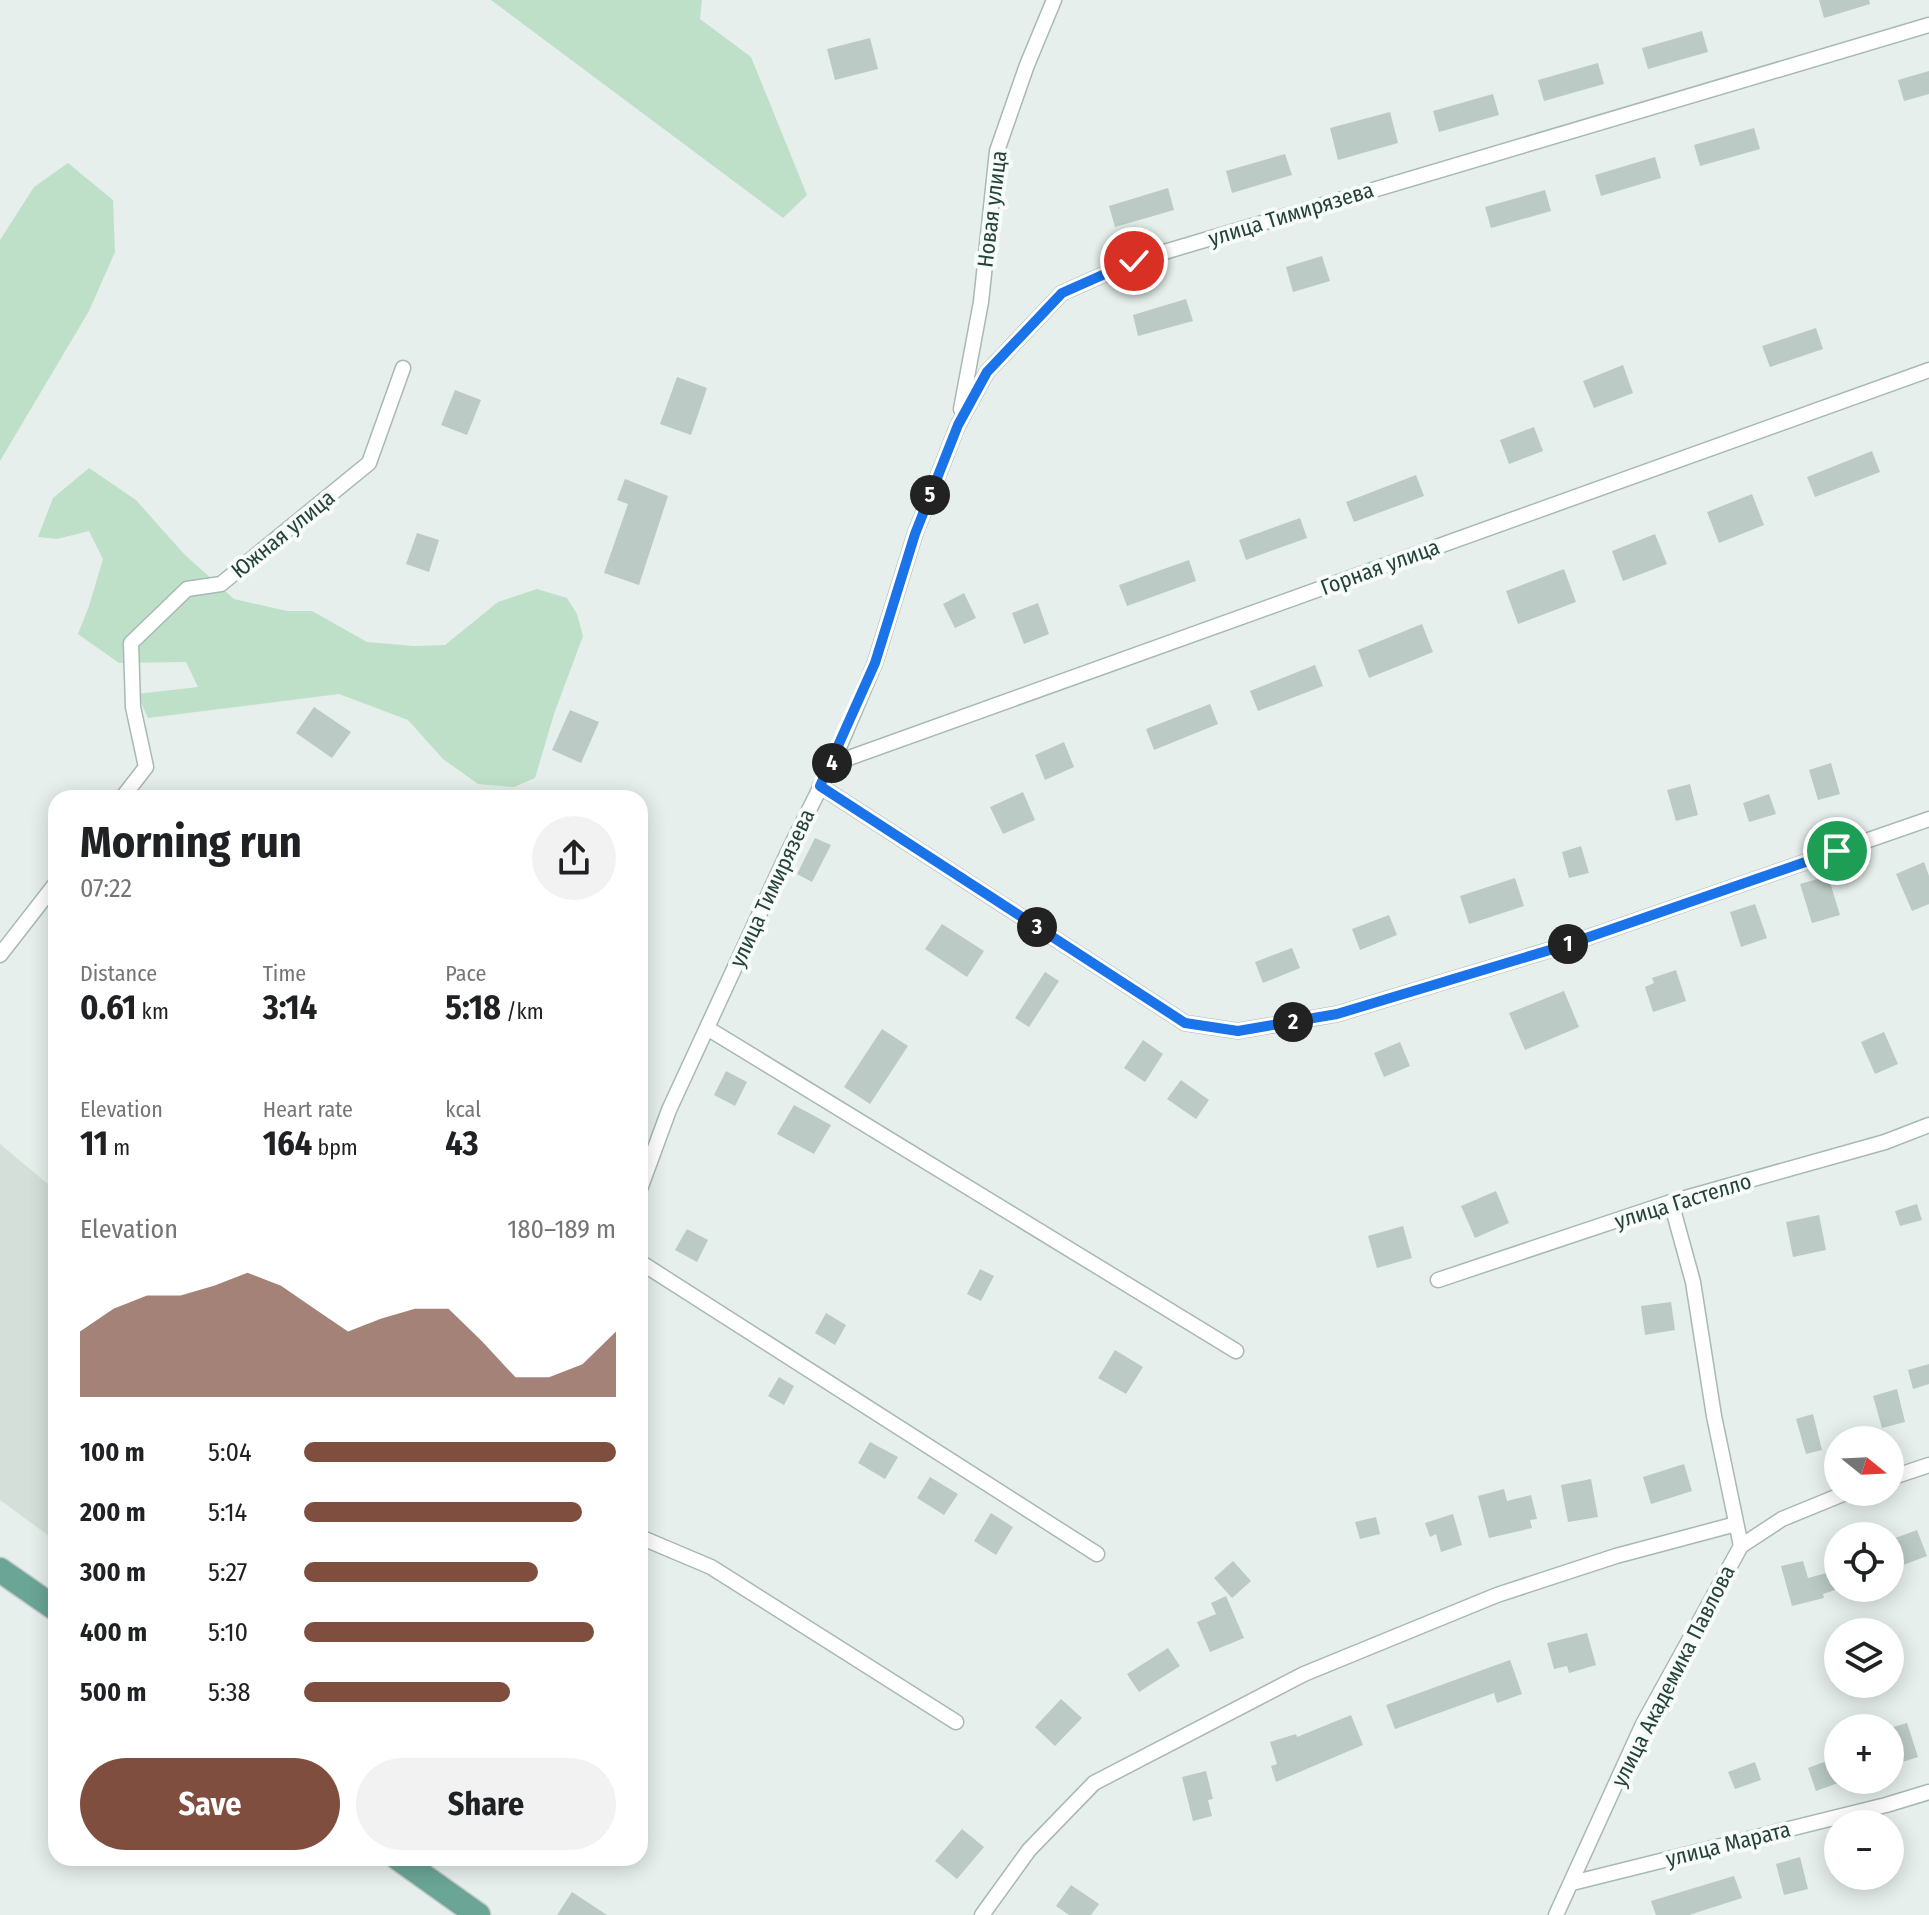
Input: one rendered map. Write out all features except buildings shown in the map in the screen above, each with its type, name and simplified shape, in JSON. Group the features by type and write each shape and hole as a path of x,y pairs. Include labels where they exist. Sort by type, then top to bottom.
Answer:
{"main road":[{"path":"0,1570 48,1597"},
{"path":"409,1866 478,1915"}],"street":[{"name":"Новая улица","path":"958,425 981,302 997,151 1054,0"},
{"name":"улица Тимирязева","path":"648,1167 669,1110 832,764 875,663 915,534 958,425 987,372 1062,293 1134,261 1929,25"},
{"name":"Южная улица","path":"128,790 146,767 133,707 131,643 187,589 221,584 369,463 403,368"},
{"name":"Горная улица","path":"832,764 1929,370"},
{"path":"820,786 1185,1023 1238,1031 1337,1014 1533,955 1929,819"},
{"path":"0,955 48,893"},
{"path":"707,1028 1236,1351"},
{"name":"улица Гастелло","path":"1438,1280 1671,1202 1885,1142 1929,1125"},
{"path":"1671,1202 1693,1282 1714,1416 1741,1546"},
{"path":"648,1267 1097,1554"},
{"path":"1904,1473 1929,1465"},
{"name":"улица Академика Павлова","path":"1556,1915 1643,1724 1741,1546 1782,1519 1824,1502"},
{"path":"982,1915 1029,1850 1094,1783 1122,1768 1304,1674 1497,1595 1616,1556 1736,1524"},
{"path":"648,1540 711,1567 956,1722"},
{"name":"улица Марата","path":"1572,1883 1929,1792"}],"shaded area":[{"path":"0,1144 48,1184 48,1535 0,1500"}],"green space":[{"path":"491,0 702,0 700,19 751,57 807,195 783,218"},
{"path":"68,163 113,200 115,252 89,311 0,461 0,240 34,187"},
{"path":"89,468 136,500 184,554 234,599 287,611 312,611 367,642 445,645 498,602 537,589 567,598 577,614 583,636 554,714 535,778 514,787 478,784 443,759 408,720 339,694 148,718 137,694 198,687 186,662 119,663 78,634 103,559 89,531 57,539 38,537 53,498"}],"route":[{"path":"1134,261 1062,293 987,372 958,425 915,534 875,663 820,786 1185,1023 1238,1031 1337,1014 1563,946 1837,851"}]}
